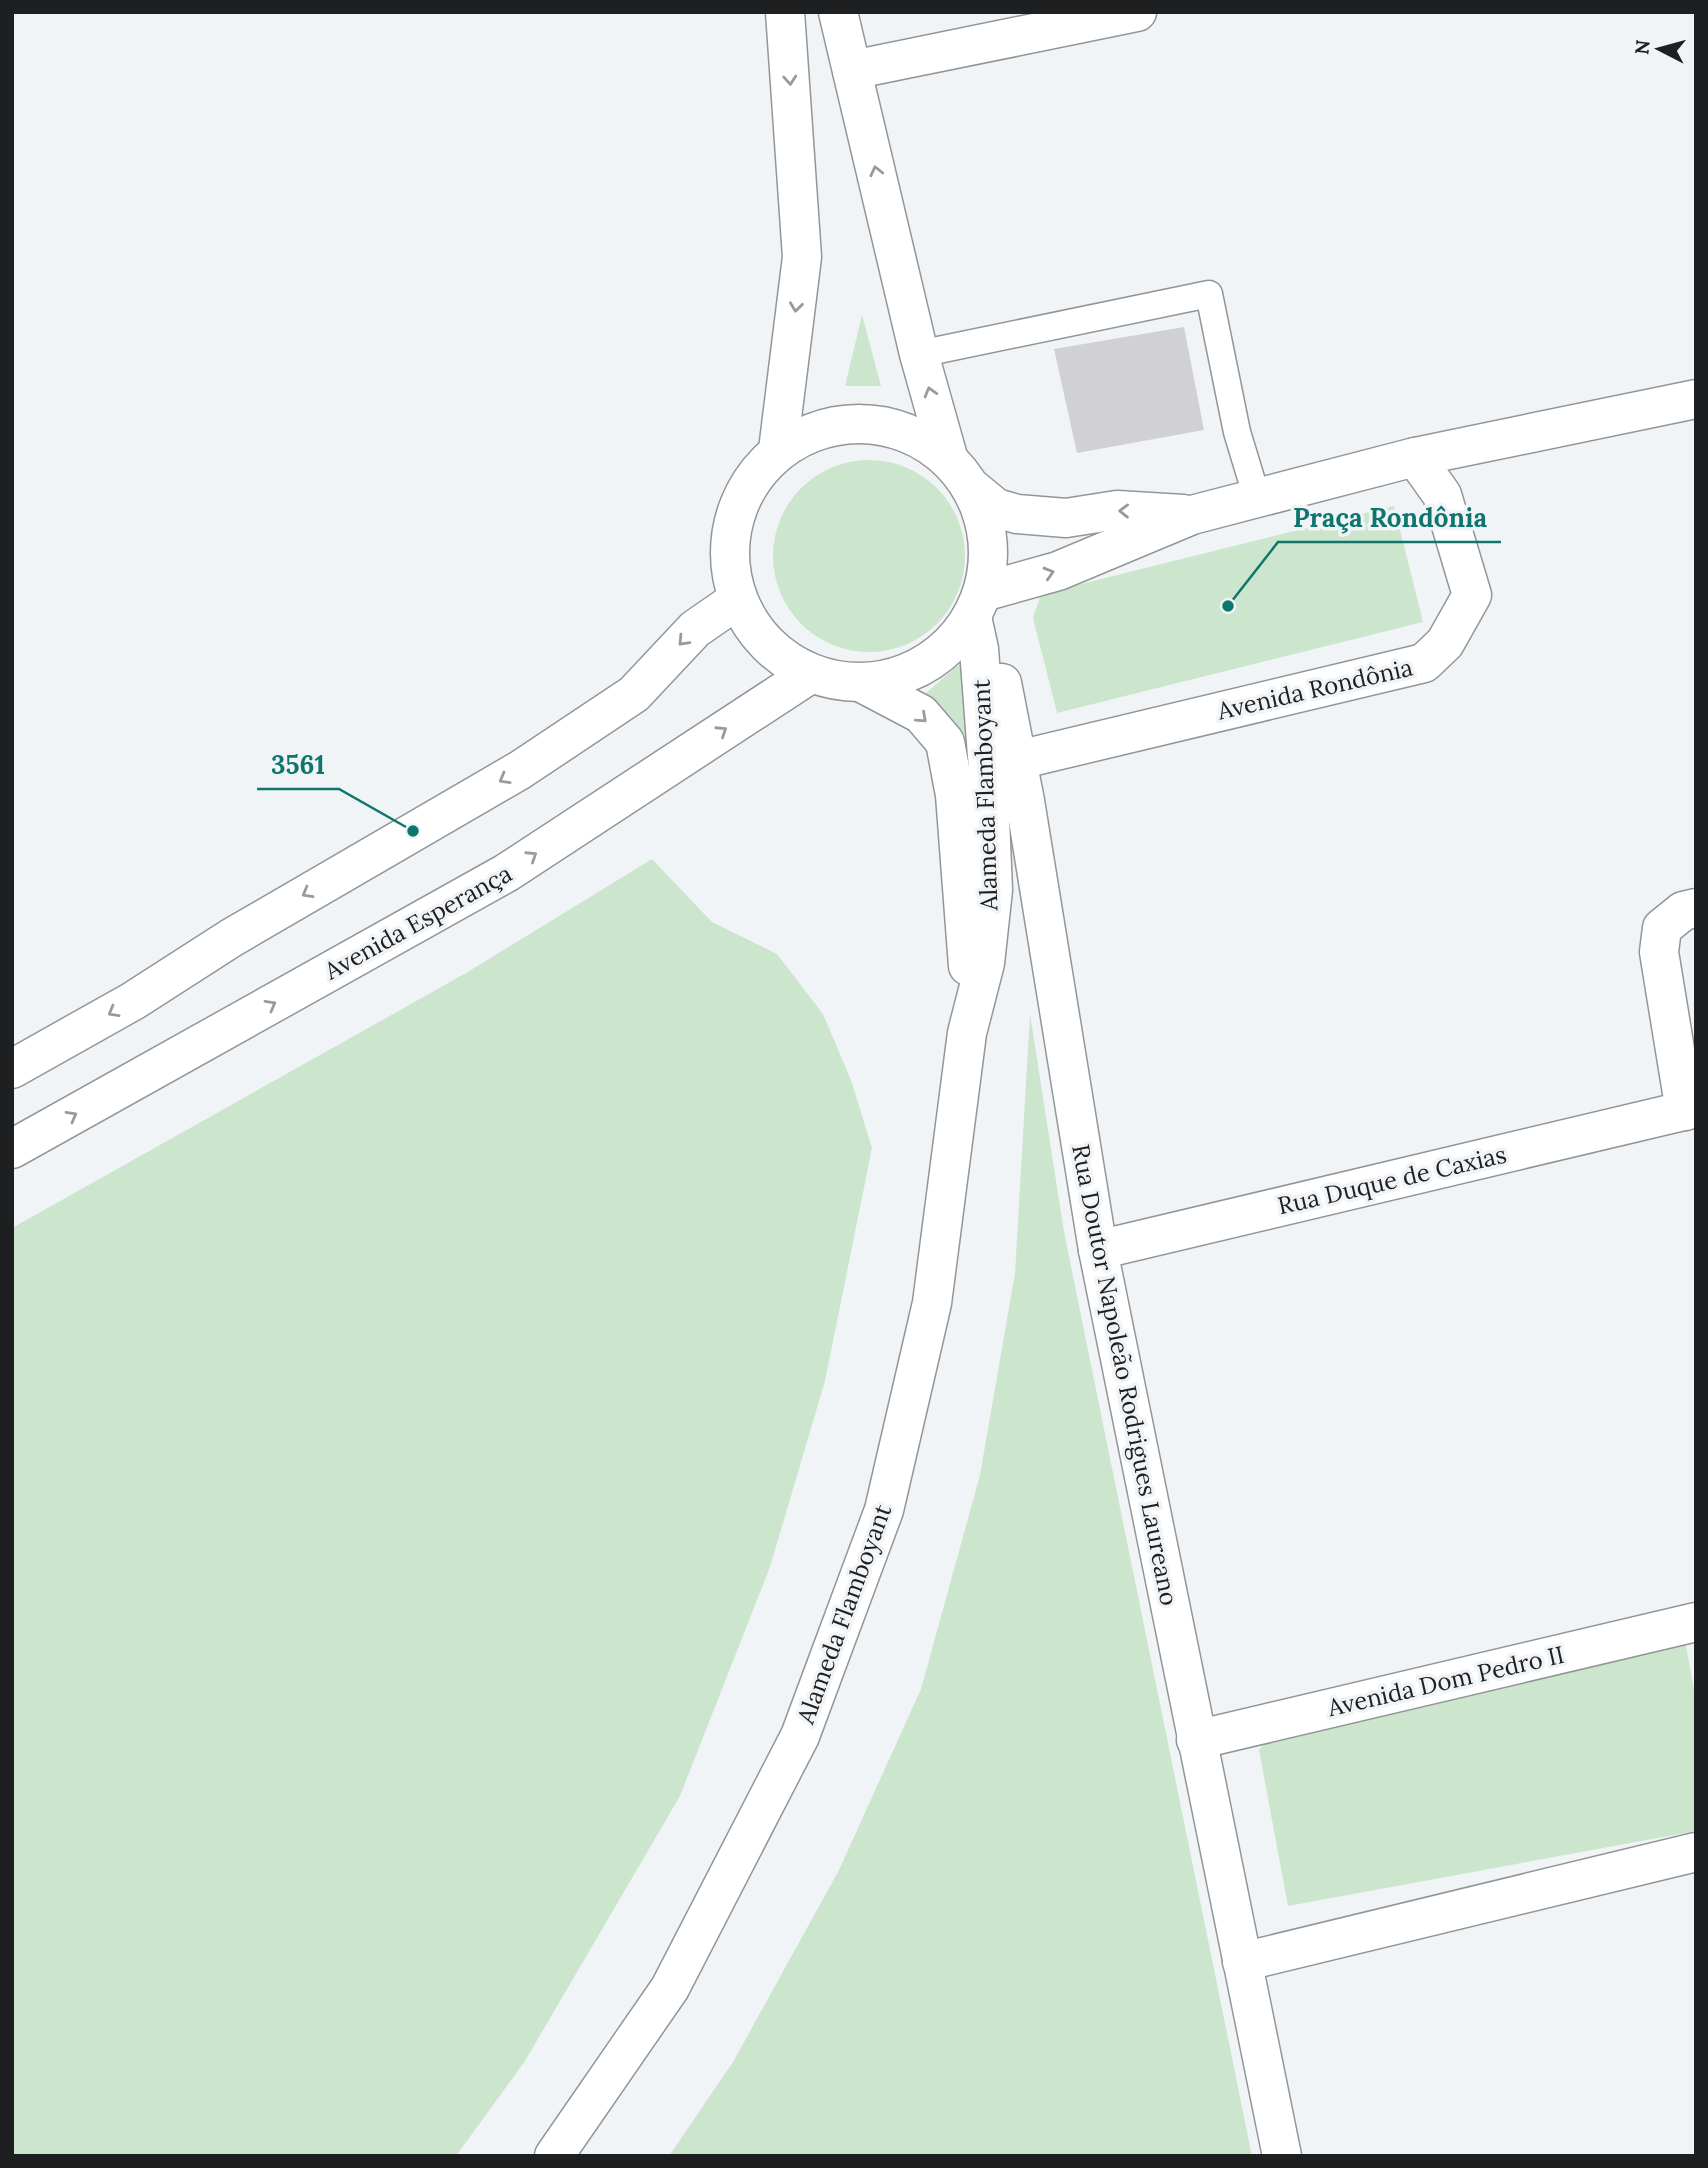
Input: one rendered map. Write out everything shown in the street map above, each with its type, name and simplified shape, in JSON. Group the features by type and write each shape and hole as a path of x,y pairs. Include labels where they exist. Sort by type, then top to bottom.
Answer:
{"street":[{"path":"778,450 802,257 785,12"},
{"path":"838,12 919,354 948,457 973,489 996,508 1017,514 1066,518 1117,510 1192,514"},
{"path":"852,70 1137,12"},
{"path":"977,605 1192,514 1415,457 1696,398"},
{"path":"948,457 895,427 846,424 834,424 778,450 743,492 729,546 737,600 766,645 810,674 864,684 907,674 944,652 977,605 989,558 985,522 973,489"},
{"name":"Avenida Rondônia","path":"1018,760 1424,663 1445,643 1472,595 1443,495 1415,457"},
{"path":"12,1069 133,1001 230,937 520,770 634,694 695,629 737,600"},
{"name":"Rua Doutor Napoleão Rodrigues Laureano","path":"977,605 1018,760 1098,1250 1282,2156"},
{"name":"Alameda Flamboyant","path":"554,2156 670,1989 800,1736 884,1510 932,1303 971,1013 985,963 993,890 977,605"},
{"name":"Avenida Esperança","path":"12,1149 506,873 810,674"},
{"name":"Alameda Flamboyant","path":"864,684 921,714 945,743 955,795 971,1013"},
{"name":"Rua Duque de Caxias","path":"1098,1250 1691,1110 1659,952 1662,928 1682,911 1696,908"},
{"name":"Avenida Dom Pedro II","path":"1196,1740 1696,1622"},
{"path":"1242,1962 1696,1852"}],"lane":[{"path":"919,354 1209,295 1237,432 1257,498"}],"green space":[{"path":"862,315 881,386 845,386"},
{"path":"869,460 906,467 937,488 958,519 965,556 958,593 937,624 906,645 869,652 832,645 801,624 780,593 773,556 780,519 801,488 832,467"},
{"path":"1394,506 1423,622 1057,713 1033,618 1041,594"},
{"path":"962,662 967,736 926,693"},
{"path":"652,859 712,922 777,954 823,1014 851,1080 872,1148 825,1381 770,1567 680,1796 525,2061 456,2156 12,2156 12,1228 466,973"},
{"path":"1030,1014 1064,1232 1252,2156 669,2156 733,2062 839,1870 921,1689 980,1475 1015,1273"},
{"path":"1685,1640 1696,1701 1696,1831 1288,1906 1259,1750 1275,1731"}],"building":[{"path":"1184,327 1204,430 1077,453 1054,349"}],"place":[{"name":"Praça Rondônia","path":"1228,606"},
{"name":"3561","path":"413,831"}]}
